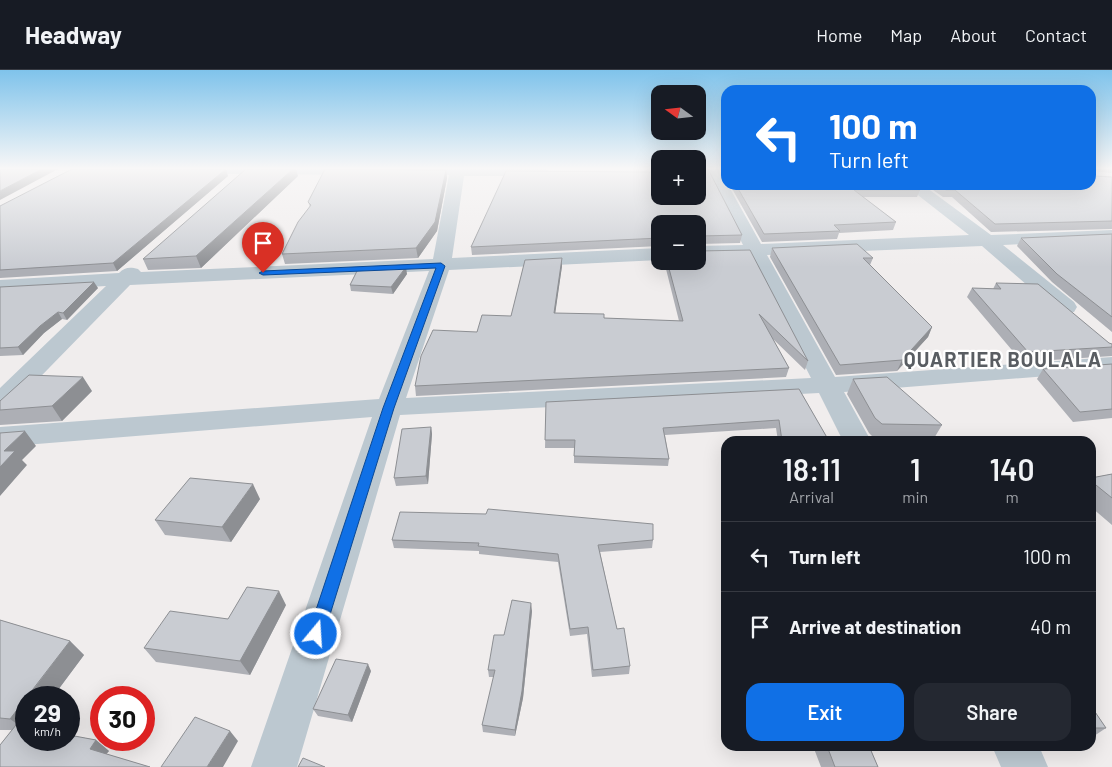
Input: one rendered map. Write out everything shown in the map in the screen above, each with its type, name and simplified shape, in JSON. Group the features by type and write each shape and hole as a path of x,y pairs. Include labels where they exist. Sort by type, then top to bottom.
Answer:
{"street":[{"path":"274,767 389,408 441,266 452,202"},
{"path":"729,202 854,436"},
{"path":"935,202 985,239 1082,321"},
{"path":"706,252 1112,235"},
{"path":"0,286 651,254"},
{"path":"0,403 146,259"},
{"path":"0,437 389,408 828,385 1112,364"},
{"path":"1017,751 1025,767"}],"building":[{"path":"9,202 187,202 113,263 0,270 0,206"},
{"path":"209,202 257,202 196,256 143,259"},
{"path":"308,202 439,202 435,222 416,248 282,254 298,222 311,205"},
{"path":"492,202 651,202 651,205 706,205 706,202 725,202 742,235 706,236 706,215 651,215 651,238 471,247"},
{"path":"745,202 869,202 896,222 834,225 840,231 764,234"},
{"path":"969,202 1112,202 1112,221 995,224"},
{"path":"1112,234 1112,317 1057,274 1021,238"},
{"path":"857,244 873,258 863,258 932,327 902,360 840,365 772,248"},
{"path":"750,250 808,361 759,314 789,368 415,386 421,356 433,330 477,332 482,315 511,316 525,260 562,258 554,313 604,314 604,318 683,321 669,270 706,270 706,251"},
{"path":"406,267 391,287 350,285 358,269"},
{"path":"94,282 63,313 58,312 18,347 0,348 0,287"},
{"path":"996,283 1038,284 1112,344 1112,347 1028,352 972,288 1001,289"},
{"path":"1112,364 1112,409 1080,412 1043,369"},
{"path":"29,375 83,377 52,406 0,410 0,401"},
{"path":"887,377 942,425 882,424 875,418 853,379"},
{"path":"799,389 826,436 781,436 779,420 663,428 669,459 574,456 575,440 545,440 546,402"},
{"path":"431,427 426,476 394,478 402,429"},
{"path":"25,431 4,451 15,451 0,467 0,433"},
{"path":"1112,474 1112,498 1096,485 1096,477"},
{"path":"190,478 253,484 222,527 155,520"},
{"path":"488,509 653,524 653,540 598,545 617,629 624,628 630,666 593,670 588,627 570,629 558,554 478,546 479,543 392,540 400,512 486,514"},
{"path":"247,587 279,591 240,661 144,648 170,611 228,619"},
{"path":"512,600 531,603 522,691 515,730 482,725 495,670 488,670 494,635 504,635"},
{"path":"0,620 70,641 35,686 15,686 15,712 10,719 0,718"},
{"path":"336,659 368,664 348,715 313,709"},
{"path":"1096,713 1106,728 1096,728"},
{"path":"195,717 230,731 207,767 161,767"},
{"path":"15,726 15,751 80,751 80,737 90,739 90,751 97,751 150,767 0,767 0,745"},
{"path":"829,751 871,751 878,767 835,767"},
{"path":"303,758 325,767 298,767"}],"district":[{"name":"QUARTIER BOULALA","path":"1003,360"}],"route":[{"path":"263,273 441,266 389,408 316,634"}]}
